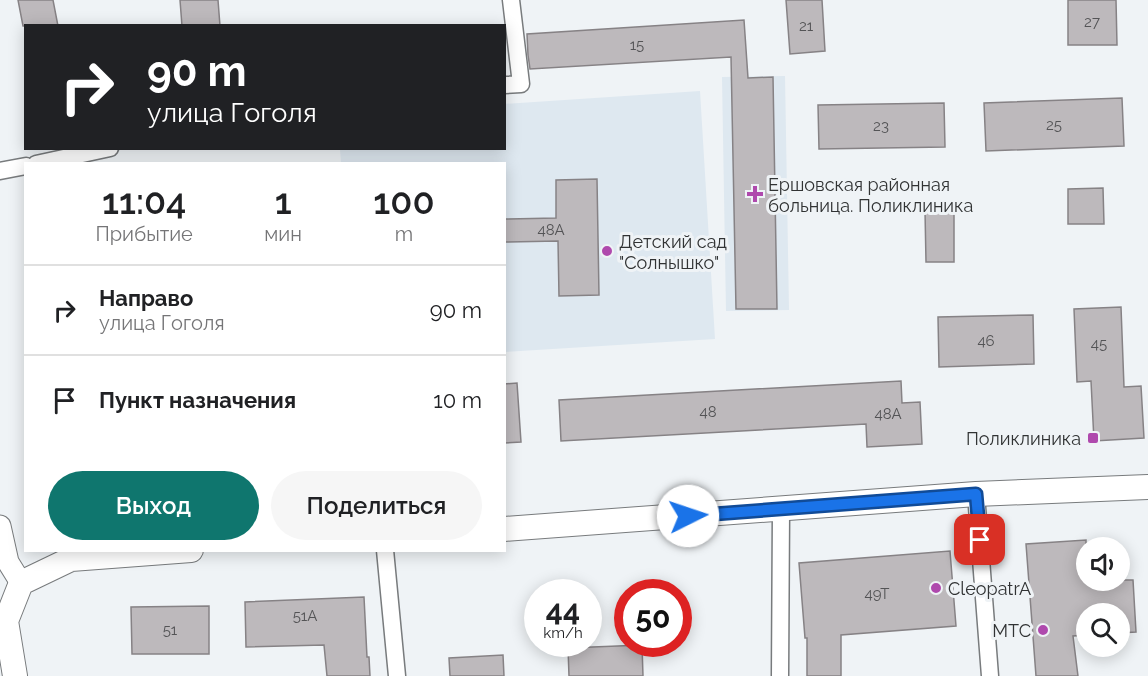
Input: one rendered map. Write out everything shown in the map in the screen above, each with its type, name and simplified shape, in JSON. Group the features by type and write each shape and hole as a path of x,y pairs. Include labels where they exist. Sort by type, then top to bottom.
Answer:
{"main road":[{"path":"506,529 976,494 1148,487"},
{"path":"15,676 6,621 21,583 70,559 164,552"}],"street":[{"path":"511,0 512,84"},
{"path":"45,162 101,150"},
{"path":"0,171 24,166"},
{"path":"976,494 990,676"},
{"path":"780,676 781,510"},
{"path":"0,526 8,562 21,583"},
{"path":"385,552 397,676"}],"shaded area":[{"name":"Ершовская районная больница. Поликлиника","path":"785,76 789,310 726,311 722,77"},
{"name":"Детский сад \"Солнышко\"","path":"700,91 715,339 506,352 506,162 341,162 340,150 506,150 506,104"}],"building":[{"path":"18,0 53,0 58,24 24,24 23,26"},
{"path":"180,0 218,0 220,24 182,24"},
{"path":"786,0 822,0 825,51 790,54"},
{"path":"1068,0 1116,0 1117,45 1068,45"},
{"path":"744,20 748,78 773,77 777,309 736,309 731,57 530,69 528,55 527,34"},
{"path":"1122,98 1124,146 986,151 984,103"},
{"path":"944,103 945,147 819,149 818,105"},
{"path":"597,179 599,295 559,296 558,241 506,242 506,219 556,218 556,180"},
{"path":"1103,188 1104,224 1068,224 1068,189"},
{"path":"954,210 954,262 926,262 925,211"},
{"path":"1121,307 1124,387 1141,386 1144,438 1094,441 1091,381 1077,382 1074,309"},
{"path":"1033,315 1034,364 939,367 938,317"},
{"path":"901,381 902,403 920,402 922,444 867,447 866,424 561,441 559,400"},
{"path":"517,383 521,442 506,443 506,384"},
{"path":"1076,541 1076,591 1130,591 1130,580 1133,580 1136,632 1130,632 1130,603 1076,603 1076,636 1073,636 1078,676 1036,676 1026,544"},
{"path":"950,551 956,626 841,635 841,676 807,676 807,638 805,638 799,563"},
{"path":"364,597 370,676 327,676 324,645 246,647 245,602"},
{"path":"209,606 209,654 132,654 131,607"},
{"path":"614,646 614,657 642,657 643,676 569,676 568,657 602,657 602,647"},
{"path":"503,655 504,676 450,676 449,658"}],"place":[{"name":"Ершовская районная больница. Поликлиника","path":"755,194"},
{"name":"Детский сад \"Солнышко\"","path":"607,251"},
{"name":"Поликлиника","path":"1093,438"},
{"name":"CleopatrA","path":"936,588"},
{"name":"МТС","path":"1043,630"}],"route":[{"path":"688,516 976,494 980,540"}]}
